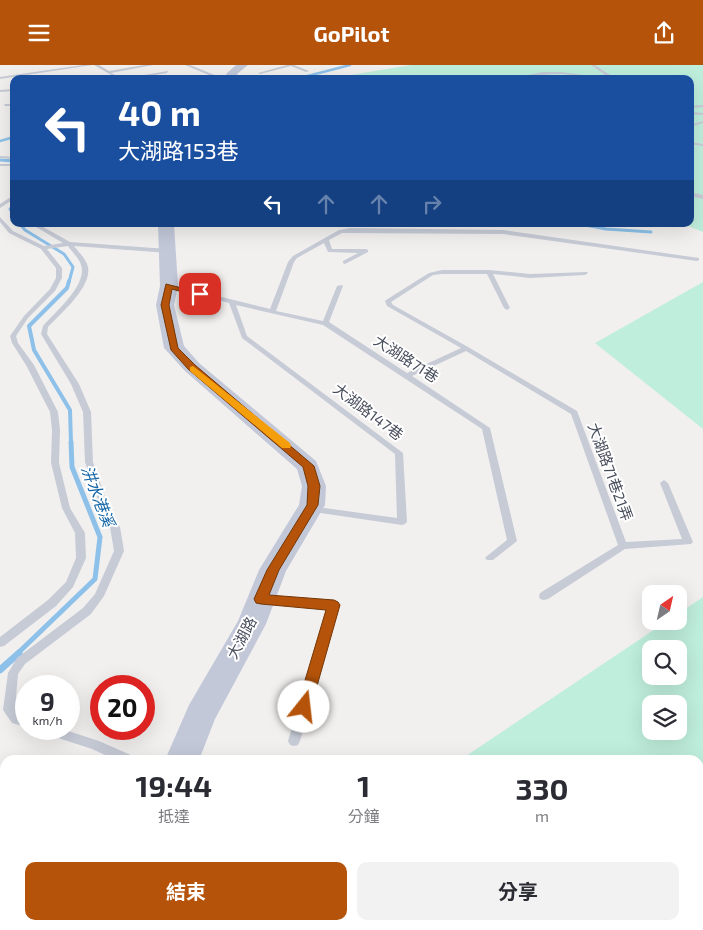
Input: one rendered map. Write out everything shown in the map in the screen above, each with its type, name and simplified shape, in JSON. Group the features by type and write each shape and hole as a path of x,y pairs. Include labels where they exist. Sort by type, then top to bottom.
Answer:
{"street":[{"path":"233,75 234,70 243,65"},
{"name":"大湖路","path":"166,227 169,286 165,305 174,348 192,367 308,466 314,486 312,505 273,570 250,624 200,715 184,755"}],"lane":[{"path":"21,75 90,65"},
{"path":"96,65 113,75"},
{"path":"108,72 151,65"},
{"path":"187,65 211,75"},
{"path":"260,73 291,65 307,71"},
{"path":"593,65 608,75"},
{"path":"147,75 167,72"},
{"path":"532,75 542,73 577,75"},
{"path":"5,105 10,105"},
{"path":"0,219 11,231 43,248 59,268 59,277 53,290 26,317 13,336 15,343 30,365 54,413 56,430 55,463 66,508 80,533 81,558 70,584 52,603 0,643"},
{"path":"15,718 9,710 13,673 21,661 87,611 99,596 119,551 115,527 103,503 89,462 87,412 75,384 44,334 45,327 81,287 86,273 84,263 69,244 39,227"},
{"path":"272,313 291,262 295,257 340,231 503,232 697,259"},
{"path":"326,239 330,251 366,251 345,262"},
{"path":"43,248 69,244 168,251"},
{"name":"大湖路71巷21弄","path":"585,273 530,275 489,272 442,272 431,274 388,301 390,306 466,348 574,413 623,546"},
{"path":"489,272 507,308"},
{"name":"大湖路71巷","path":"169,286 272,313 325,323 486,428 512,541 490,558"},
{"path":"325,323 340,286"},
{"name":"大湖路147巷","path":"232,302 244,337 399,453 402,522 310,509"},
{"path":"406,376 466,348"},
{"path":"544,596 623,546 688,542 664,483"},
{"path":"261,599 334,605 294,741"},
{"path":"80,740 118,755"}],"green space":[{"path":"411,65 703,65 703,232 690,227 694,227 694,75 350,75"},
{"path":"703,282 703,429 595,343"},
{"path":"703,597 703,755 467,755 654,630 688,630 688,607"}],"waterway":[{"path":"311,75 350,65"},
{"path":"0,141 10,138"},
{"name":"汫水港溪","path":"0,160 10,161"},
{"name":"汫水港溪","path":"22,227 64,254 73,267 69,282"},
{"path":"596,227 651,232"},
{"name":"汫水港溪","path":"69,281 67,288 29,326 34,350 70,410 71,443"},
{"name":"汫水港溪","path":"17,654 95,579 100,537 72,467 71,442"},
{"name":"汫水港溪","path":"0,670 19,653"}],"slow traffic":[{"path":"193,369 286,446"}],"route":[{"path":"200,294 169,286 165,305 174,348 192,367 308,466 314,486 312,505 273,570 261,599 334,605 304,707"}]}
